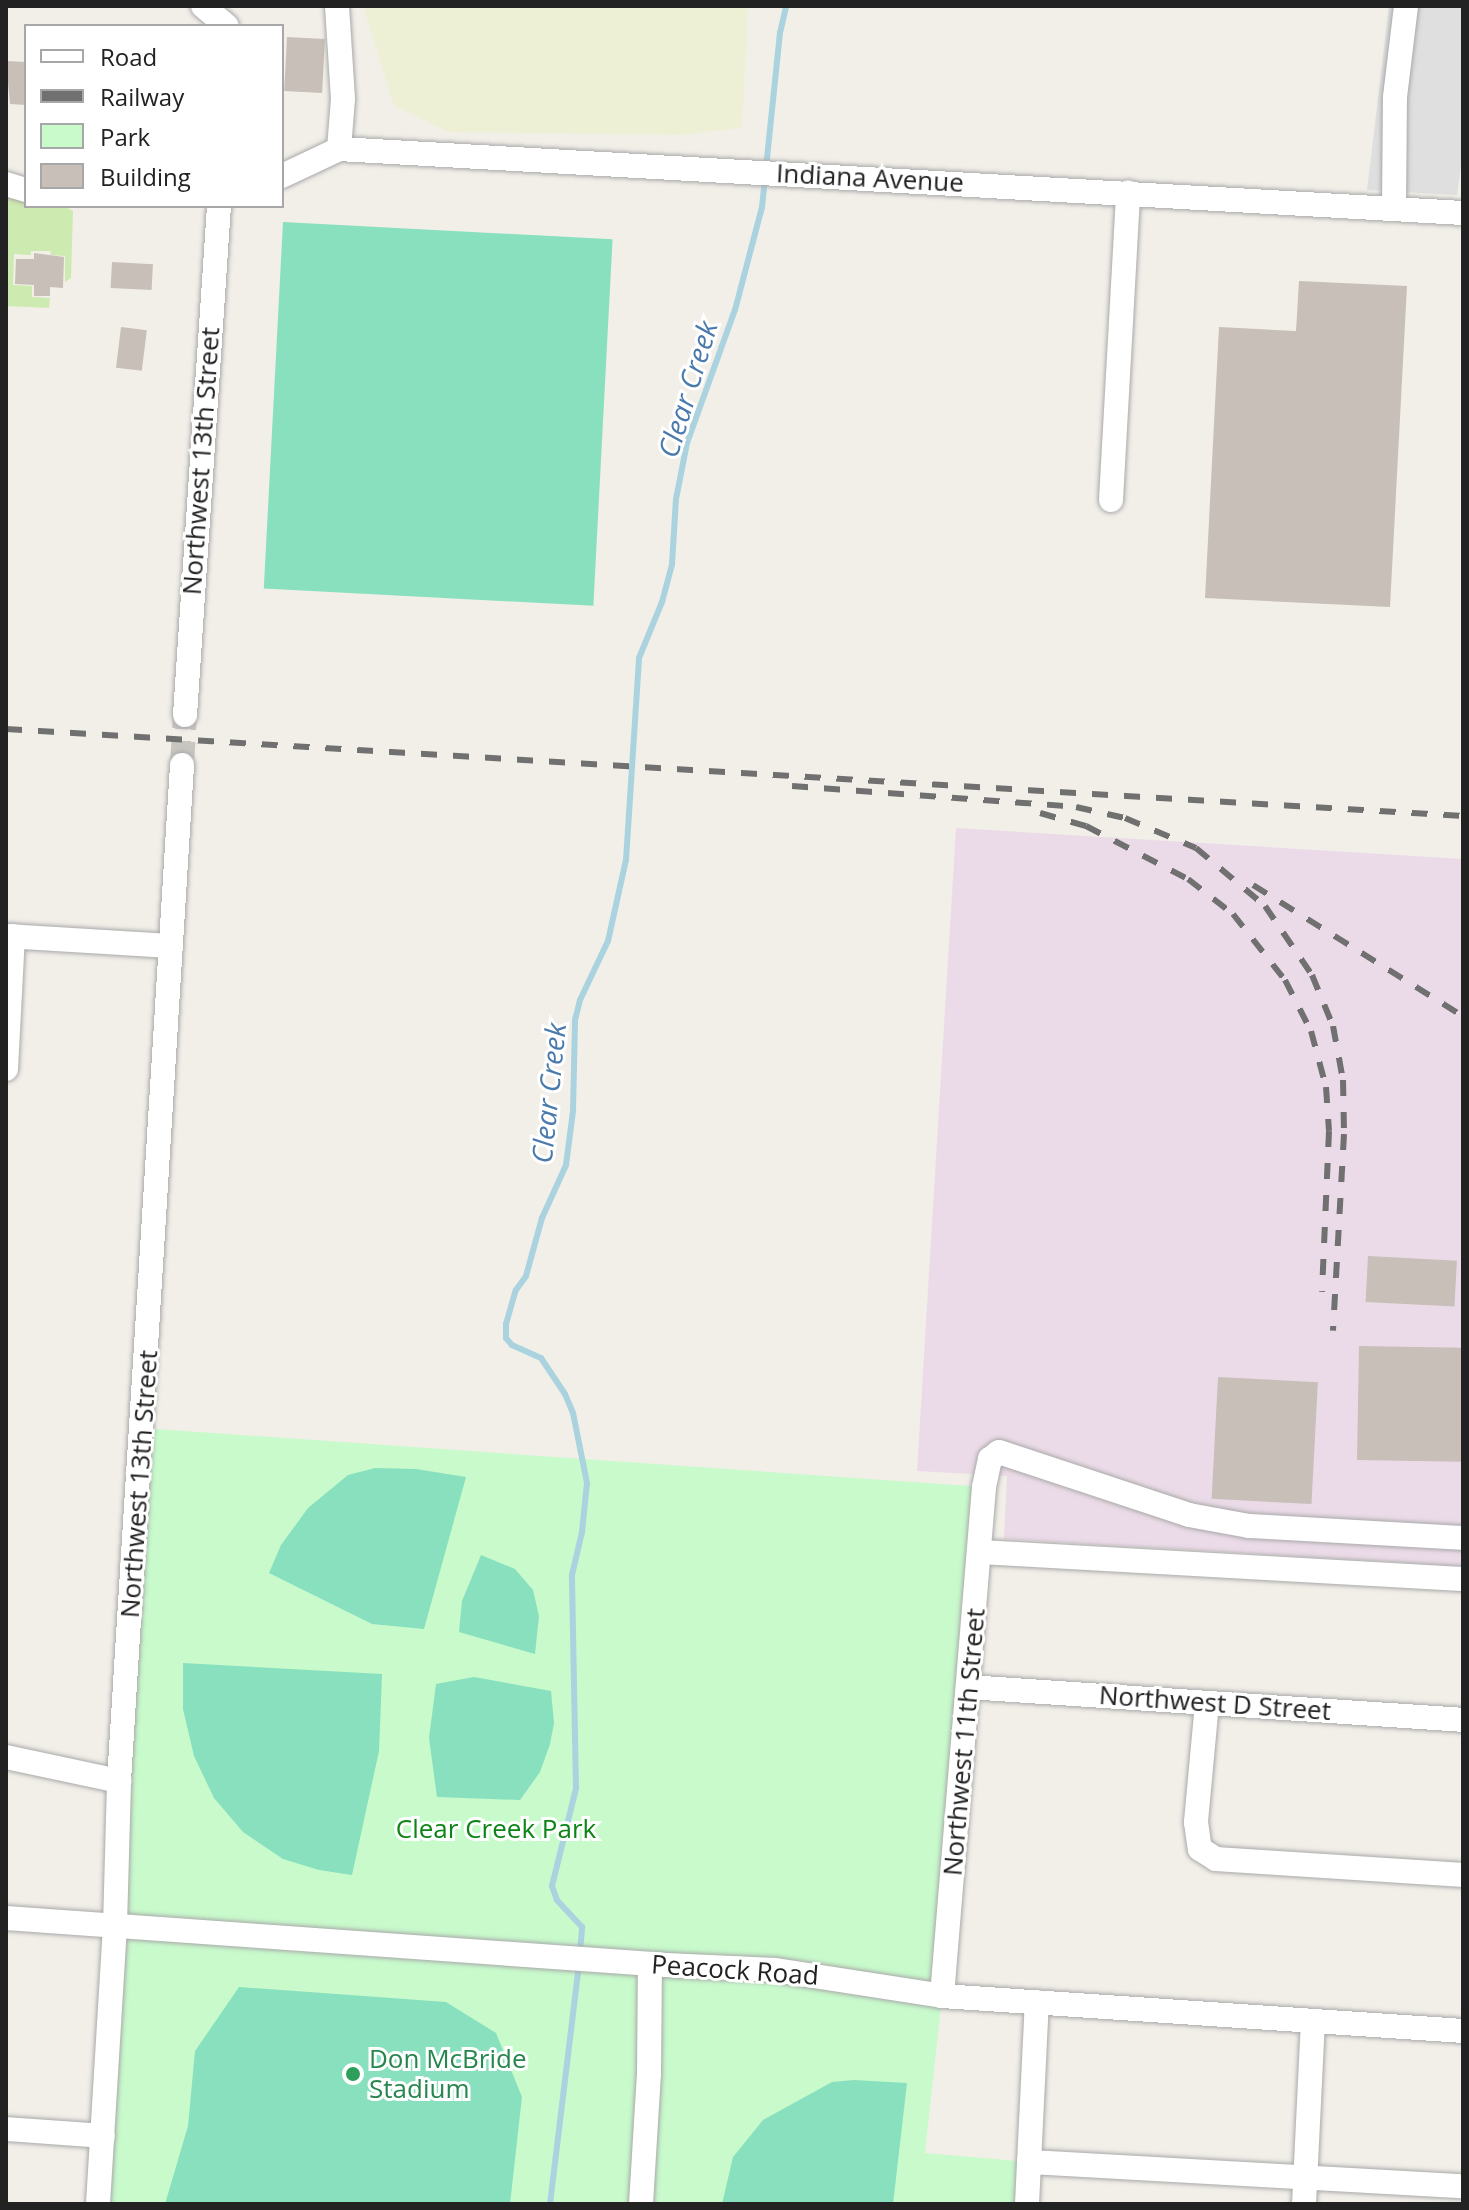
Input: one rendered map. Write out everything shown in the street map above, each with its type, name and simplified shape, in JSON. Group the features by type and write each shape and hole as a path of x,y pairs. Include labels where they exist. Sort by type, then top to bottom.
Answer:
{"street":[{"path":"203,6 225,24"},
{"path":"337,6 343,99 339,149"},
{"path":"1394,208 1395,97 1406,6"},
{"name":"Indiana Avenue","path":"284,175 339,149 1463,213"},
{"path":"1111,500 1128,192"},
{"name":"Northwest 13th Street","path":"185,715 219,208"},
{"name":"Northwest 13th Street","path":"98,2204 115,1926 119,1781 182,765"},
{"path":"6,1069 10,936 171,946"},
{"name":"Northwest 11th Street","path":"942,1996 986,1467 999,1452 1189,1515 1249,1526 1463,1538"},
{"path":"979,1552 1463,1579"},
{"name":"Northwest D Street","path":"968,1687 1463,1720"},
{"path":"1207,1703 1196,1822 1200,1849 1216,1859 1463,1875"},
{"path":"6,1757 119,1781"},
{"name":"Peacock Road","path":"6,1918 643,1964 775,1970 942,1996 1463,2031"},
{"path":"641,2204 649,2074 643,1964"},
{"path":"1027,2204 1037,2002"},
{"path":"1304,2204 1313,2022"},
{"path":"6,2129 103,2136"},
{"path":"1029,2162 1463,2186"}],"shaded area":[{"path":"1389,6 1463,6 1463,152 1457,195 1367,190"},
{"path":"956,828 1463,859 1463,1566 1004,1539 1007,1476 917,1471"}],"green space":[{"path":"363,6 748,6 742,128 679,135 449,132 394,106"},
{"path":"6,193 24,198 24,208 68,208 73,211 71,278 65,282 65,256 51,255 50,251 31,251 31,255 14,254 13,285 32,286 32,297 50,298 49,308 6,306"},
{"path":"283,222 613,239 593,606 264,588"},
{"name":"Clear Creek Park","path":"142,1428 984,1487 948,1942 925,2153 1029,2162 1027,2204 98,2204"},
{"path":"375,1468 416,1469 466,1477 424,1629 372,1624 269,1573 281,1545 308,1508 348,1475"},
{"path":"481,1555 515,1569 533,1590 539,1616 535,1654 459,1632 462,1601"},
{"path":"183,1663 382,1674 379,1751 352,1875 319,1870 283,1859 243,1832 214,1798 194,1756 183,1709"},
{"path":"474,1677 551,1691 554,1723 550,1744 540,1772 520,1800 437,1797 429,1738 436,1684"},
{"name":"Don McBride Stadium","path":"239,1987 446,2002 496,2033 522,2097 510,2204 165,2204 188,2126 195,2051"},
{"path":"832,2082 907,2083 893,2204 722,2204 733,2157 763,2120"}],"building":[{"path":"287,37 325,39 322,93 284,91"},
{"path":"6,61 24,62 24,105 10,104"},
{"path":"34,253 64,257 63,288 50,287 50,296 34,296 34,285 15,284 16,259 34,259"},
{"path":"112,262 153,264 152,290 111,288"},
{"path":"1299,281 1407,286 1390,607 1205,598 1219,327 1296,331"},
{"path":"121,327 147,330 142,371 116,368"},
{"path":"1368,1256 1457,1261 1454,1307 1366,1302"},
{"path":"1359,1346 1463,1348 1461,1462 1357,1460"},
{"path":"1218,1377 1318,1382 1311,1504 1212,1499"}],"waterway":[{"name":"Clear Creek","path":"766,168 780,33 786,6"},
{"name":"Clear Creek","path":"580,1952 582,1927 557,1900 552,1886 576,1788 572,1575 582,1532 587,1483 573,1413 565,1394 541,1358 512,1345 506,1338 506,1324 516,1290 526,1276 542,1218 566,1165 573,1111 575,1020 580,1000 608,941 626,860 639,658 662,602 672,564 676,499 687,443 735,310 762,207 765,180"},
{"name":"Clear Creek","path":"550,2204 579,1963"}],"tunnel":[{"path":"182,765 185,715"}],"railway":[{"path":"6,729 1463,816"},
{"path":"792,786 1076,807 1125,818 1196,848 1265,906 1312,975 1333,1026 1343,1080 1344,1134 1333,1331"},
{"path":"1040,813 1086,826 1188,879 1233,914 1285,980 1311,1031 1326,1087 1329,1131 1322,1292"},
{"path":"1253,885 1463,1016"}],"place":[{"name":"Don McBride Stadium","path":"353,2074"}]}
